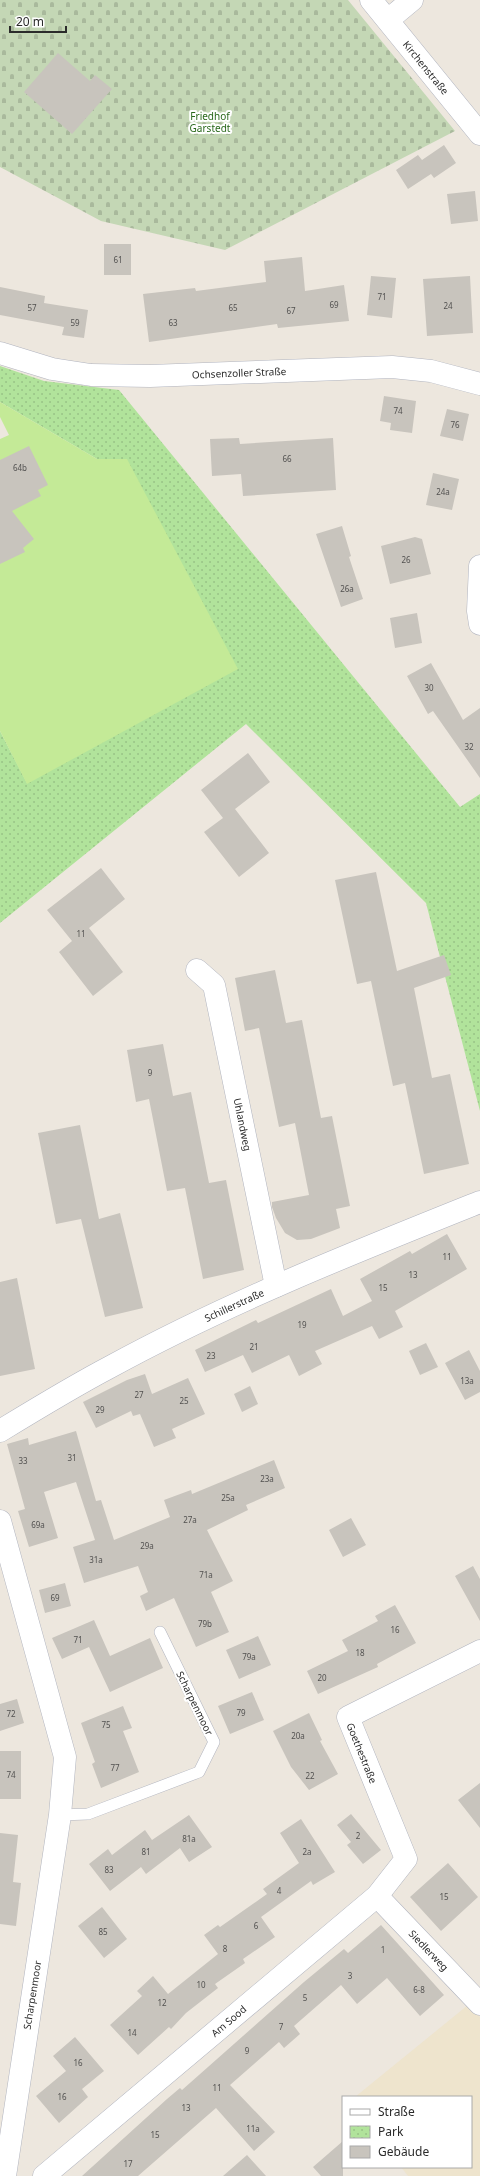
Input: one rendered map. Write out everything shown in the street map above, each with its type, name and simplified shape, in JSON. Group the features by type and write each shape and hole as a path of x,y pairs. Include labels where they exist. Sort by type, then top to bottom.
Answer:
{"street":[{"name":"Kirchenstraße","path":"371,0 480,134"},
{"path":"388,20 412,0"},
{"name":"Ochsenzoller Straße","path":"0,353 52,369 91,375 150,376 392,367 431,372 480,384"},
{"path":"480,566 478,611 480,624"},
{"name":"Uhlandweg","path":"197,970 214,985 276,1286"},
{"name":"Schillerstraße","path":"0,1430 110,1366 276,1286 372,1245 480,1202"},
{"name":"Scharpenmoor","path":"0,1521 65,1757 60,1814 5,2176"},
{"name":"Goethestraße","path":"406,1859 348,1717 480,1651"},
{"name":"Am Sood","path":"44,2176 377,1896 406,1859"},
{"name":"Siedlerweg","path":"377,1896 480,2004"}],"lane":[{"name":"Scharpenmoor","path":"60,1814 88,1814 199,1772 214,1742 160,1632"}],"shaded area":[{"path":"468,2005 480,2017 480,2176 408,2176 402,2168 472,2168 472,2096 356,2096"}],"green space":[{"name":"Friedhof Garstedt","path":"0,0 348,0 455,131 225,250 101,221 0,167"},
{"path":"0,366 44,381 119,390 460,807 480,794 480,1111 426,903 246,724 0,923 0,731 27,783 97,459 0,402"},
{"path":"0,402 97,459 127,459 238,669 27,784 0,731 0,439 9,435 0,417"}],"building":[{"path":"58,53 90,81 95,75 112,89 72,134 24,92"},
{"path":"444,145 456,163 434,178 431,174 408,189 396,170 418,155 422,160"},
{"path":"475,191 478,221 451,224 447,194"},
{"path":"104,244 131,244 131,275 104,275"},
{"path":"302,257 305,291 344,285 349,321 278,328 277,324 149,342 143,294 195,288 196,291 266,282 264,261"},
{"path":"371,276 396,278 392,318 367,315"},
{"path":"470,276 473,333 427,336 423,279"},
{"path":"0,287 45,296 44,303 88,310 84,338 62,335 64,327 0,315"},
{"path":"384,396 416,401 412,433 390,430 391,423 380,421"},
{"path":"447,409 469,414 463,441 440,436"},
{"path":"239,438 240,444 333,438 336,490 243,496 241,474 212,476 210,439"},
{"path":"29,446 48,485 38,490 41,496 12,511 34,539 23,548 25,552 0,564 0,460"},
{"path":"433,473 459,479 452,510 426,505"},
{"path":"342,526 351,556 349,557 363,599 341,607 316,534"},
{"path":"415,537 422,539 431,574 390,584 381,546"},
{"path":"417,613 422,643 395,648 390,618"},
{"path":"431,663 463,720 480,708 480,778 433,711 428,714 407,676"},
{"path":"248,753 270,782 235,809 269,853 239,877 204,832 223,818 201,790"},
{"path":"101,868 125,899 89,928 123,972 93,996 59,952 72,941 47,910"},
{"path":"376,872 397,971 444,955 451,975 414,988 432,1078 450,1074 469,1164 424,1174 405,1083 393,1086 371,981 357,984 335,880"},
{"path":"275,970 286,1023 302,1020 321,1118 332,1116 350,1206 336,1209 340,1228 311,1239 297,1240 285,1233 276,1218 272,1207 272,1202 309,1195 295,1123 279,1127 259,1028 245,1031 235,978"},
{"path":"163,1044 173,1096 191,1092 209,1183 226,1180 244,1270 203,1279 185,1188 167,1191 149,1099 136,1102 127,1050"},
{"path":"80,1125 99,1219 120,1213 143,1308 105,1317 81,1219 56,1224 38,1133"},
{"path":"447,1234 467,1269 395,1311 403,1327 379,1339 372,1326 315,1351 322,1364 299,1376 289,1355 252,1373 243,1355 205,1372 195,1350 256,1320 258,1323 331,1289 343,1316 372,1301 360,1279 410,1251 412,1254"},
{"path":"17,1278 35,1369 0,1376 0,1282"},
{"path":"426,1343 438,1367 420,1375 409,1351"},
{"path":"469,1350 480,1371 480,1392 465,1400 445,1363"},
{"path":"145,1374 152,1394 188,1378 205,1414 172,1429 176,1438 154,1447 140,1414 133,1416 131,1411 96,1428 83,1402 127,1380"},
{"path":"250,1386 258,1404 242,1412 234,1394"},
{"path":"76,1431 96,1501 101,1500 114,1540 170,1517 164,1500 191,1490 192,1494 274,1460 285,1488 246,1505 248,1510 207,1530 233,1581 211,1592 229,1632 196,1647 174,1598 146,1611 140,1596 148,1592 138,1566 84,1583 73,1547 95,1540 76,1482 44,1492 58,1538 29,1547 18,1511 25,1509 7,1444 28,1438 29,1445"},
{"path":"351,1518 366,1545 343,1557 329,1530"},
{"path":"473,1566 480,1579 480,1621 455,1576"},
{"path":"65,1583 71,1606 45,1613 39,1590"},
{"path":"395,1605 416,1643 377,1664 378,1667 318,1694 307,1671 348,1651 342,1640 378,1621 375,1616"},
{"path":"94,1620 110,1656 150,1638 163,1668 110,1692 89,1647 62,1659 52,1638"},
{"path":"258,1636 271,1665 239,1679 226,1650"},
{"path":"252,1692 264,1720 230,1734 218,1706"},
{"path":"17,1699 24,1723 0,1731 0,1704"},
{"path":"123,1706 132,1728 123,1731 139,1772 101,1788 92,1764 95,1762 81,1723"},
{"path":"309,1713 322,1740 320,1741 338,1774 309,1790 291,1767 273,1731"},
{"path":"0,1751 21,1751 21,1799 0,1799"},
{"path":"480,1783 480,1828 458,1800"},
{"path":"351,1814 381,1850 363,1864 347,1845 351,1842 337,1825"},
{"path":"189,1815 212,1847 189,1862 180,1848 146,1874 141,1867 110,1891 89,1864 108,1849 112,1855 145,1830 152,1840"},
{"path":"301,1819 335,1872 313,1885 311,1881 261,1917 275,1937 243,1959 245,1963 215,1984 218,1988 186,2013 171,2029 169,2027 138,2055 110,2025 142,1996 137,1991 153,1976 168,1994 218,1954 204,1935 218,1925 220,1927 267,1894 263,1889 299,1863 280,1833"},
{"path":"0,1833 18,1835 13,1882 21,1883 16,1926 0,1924"},
{"path":"448,1863 478,1897 441,1931 410,1897"},
{"path":"102,1907 127,1939 104,1958 78,1926"},
{"path":"381,1925 444,1995 420,2016 387,1978 357,2004 341,1985 294,2026 300,2034 284,2048 279,2042 230,2085 275,2132 254,2151 216,2108 138,2176 82,2176 167,2099 180,2088 182,2090 304,1982 344,1949 348,1953"},
{"path":"75,2037 104,2071 82,2089 88,2097 59,2123 36,2096 66,2071 53,2056"},
{"path":"342,2142 343,2176 321,2176 313,2167"},
{"path":"247,2155 266,2176 223,2176"}]}
